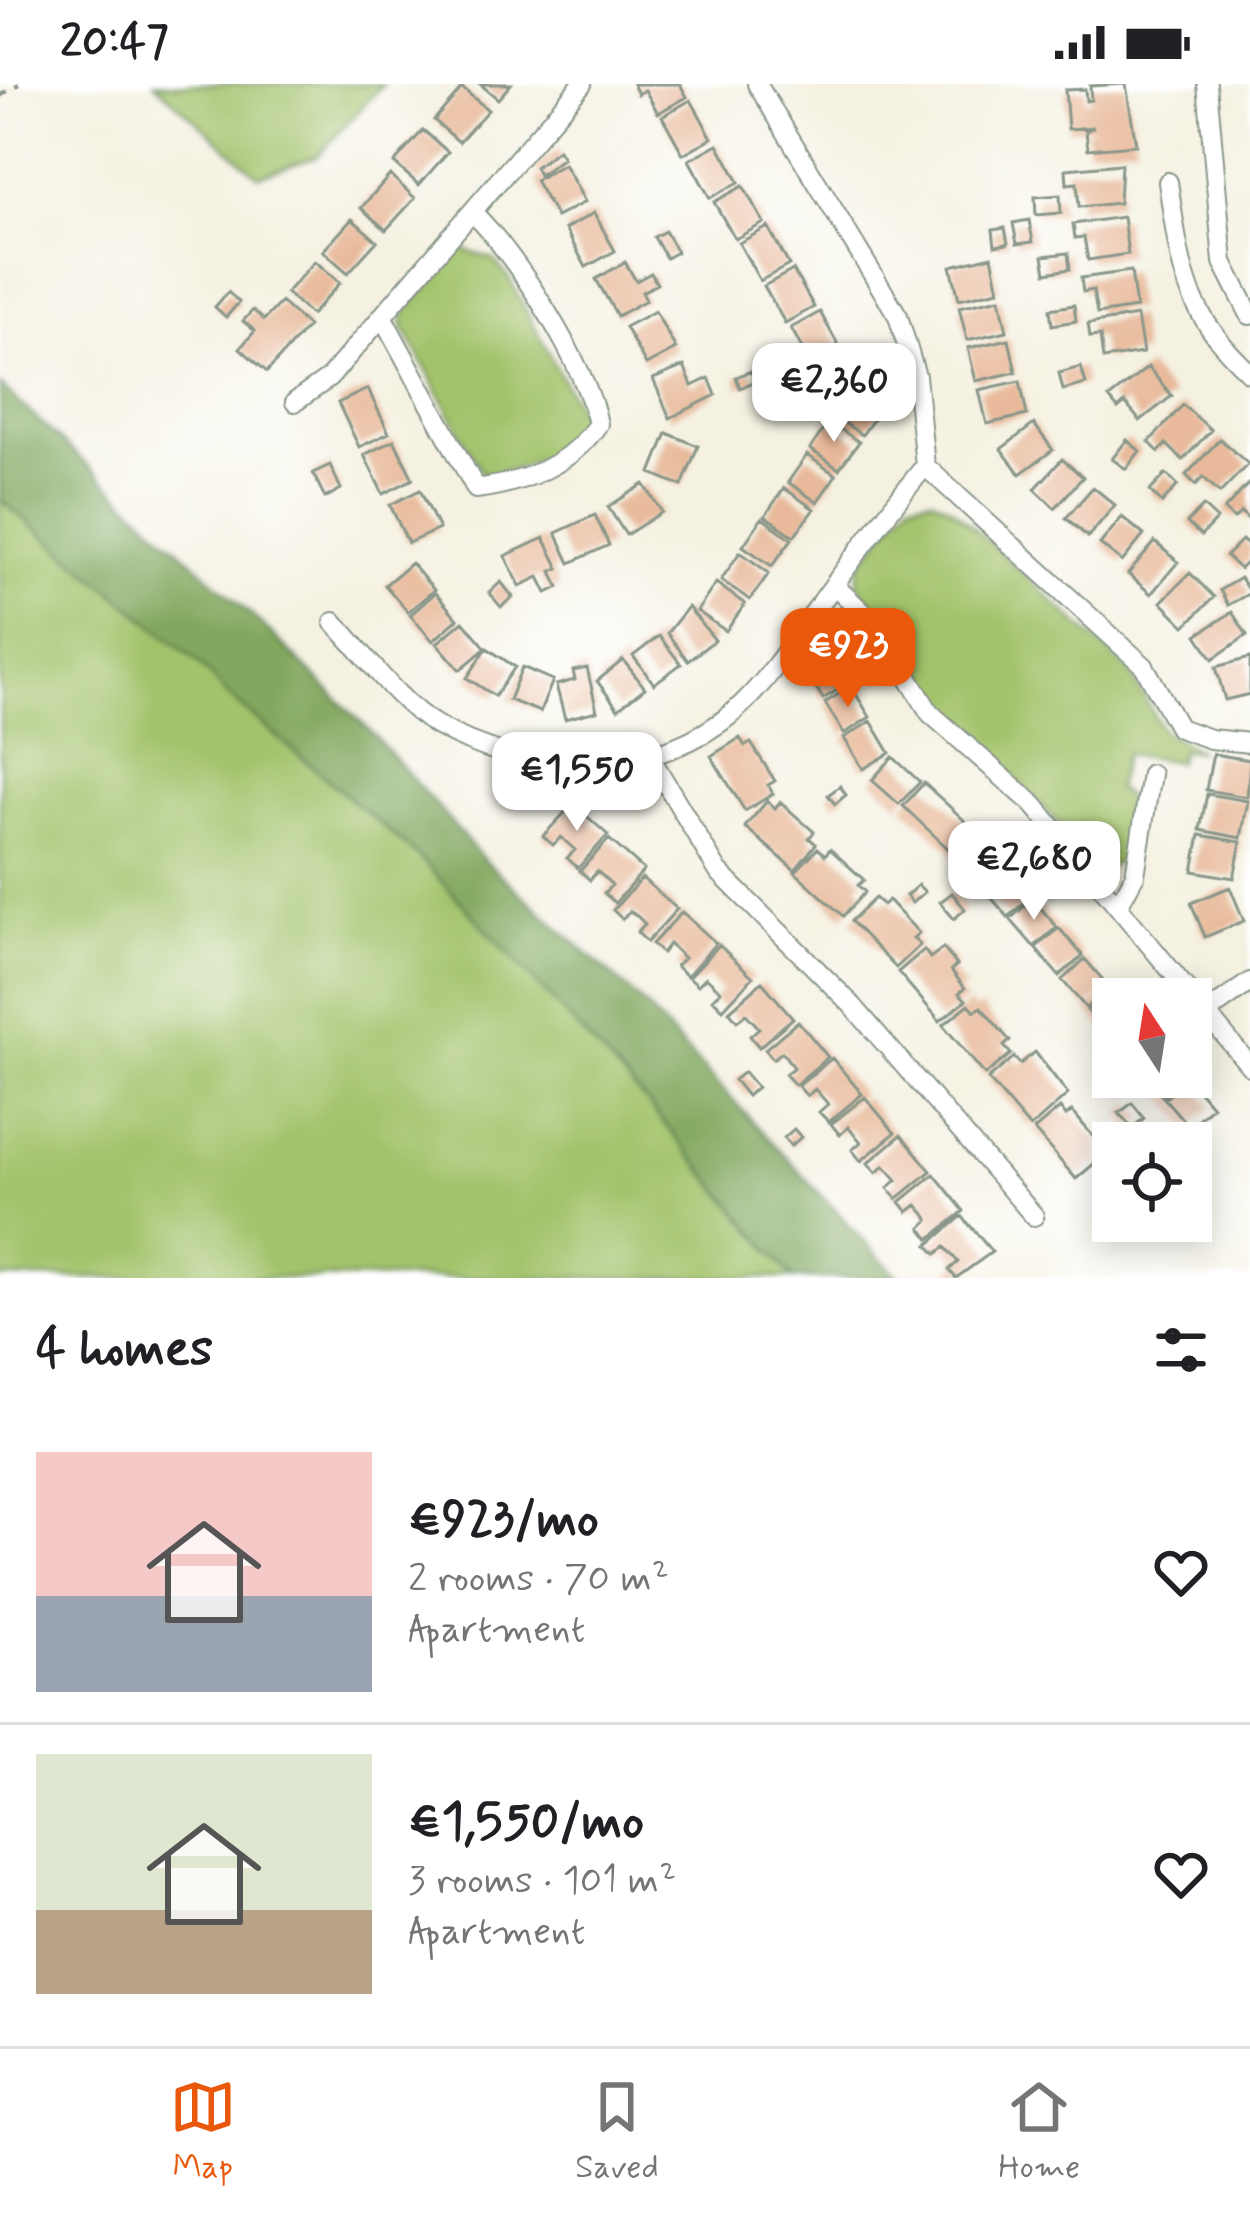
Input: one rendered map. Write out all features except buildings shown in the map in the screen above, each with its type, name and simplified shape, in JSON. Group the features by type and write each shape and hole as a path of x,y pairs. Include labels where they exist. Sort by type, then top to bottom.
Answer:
{"street":[{"path":"295,402 329,378 582,84"},
{"path":"757,84 898,316 916,376 926,466 1144,667 1179,728 1210,739 1250,742"},
{"path":"1207,84 1223,262 1250,315"},
{"path":"1168,182 1193,306 1214,341 1250,374"},
{"path":"382,316 476,489 512,484 581,450 598,424 592,395 504,244 473,213"},
{"path":"334,622 432,724 504,756 614,763 649,755 722,722 773,668 926,466"},
{"path":"833,585 875,624 930,712 1034,805 1177,978"},
{"path":"649,755 718,872 852,1005 1034,1216"},
{"path":"1118,906 1135,875 1151,774"},
{"path":"1212,1009 1250,982"},
{"path":"1212,1020 1250,1066"}],"path":[{"path":"0,96 19,84"}],"green space":[{"path":"155,84 383,84 318,156 259,176"},
{"path":"461,249 493,259 509,278 587,425 553,452 525,465 483,475 402,325 404,313"},
{"path":"0,385 272,634 370,731 484,860 639,1000 899,1278 793,1278 649,1105 419,857 228,695 195,659 0,499"},
{"path":"933,498 952,508 1129,671 1163,731 1199,751 1181,750 1178,762 1125,754 1116,788 1136,805 1123,860 1105,868 1089,855 937,697 898,632 857,585 860,564 910,501"},
{"path":"0,499 195,659 228,695 419,857 649,1105 793,1278 0,1278"}]}
